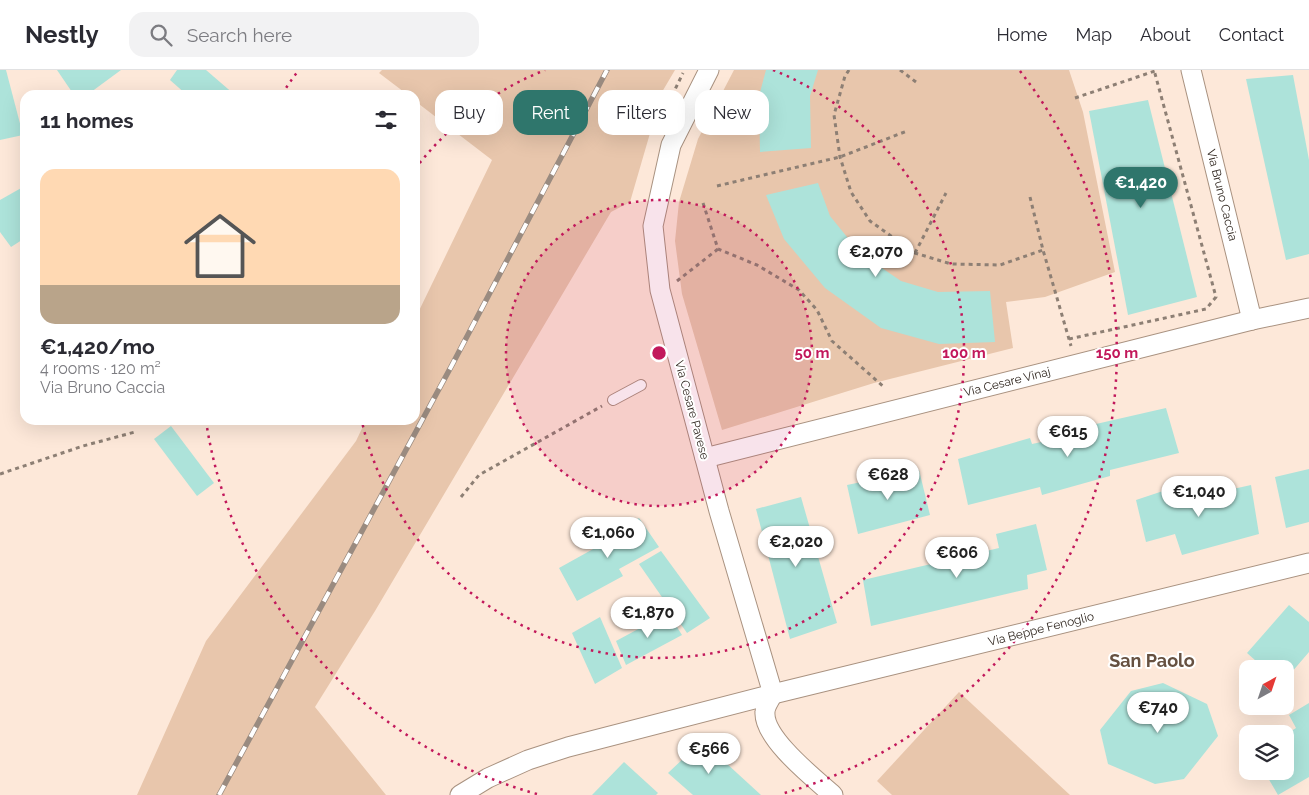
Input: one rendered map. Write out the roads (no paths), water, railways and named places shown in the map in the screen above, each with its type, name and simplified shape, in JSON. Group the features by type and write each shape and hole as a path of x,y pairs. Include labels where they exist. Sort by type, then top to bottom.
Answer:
{"street":[{"name":"Via Cesare Pavese","path":"710,70 671,145 653,226 660,290 718,511 773,694"},
{"name":"Via Bruno Caccia","path":"1191,70 1252,320"},
{"name":"Via Cesare Vinaj","path":"705,458 1252,320 1309,308"},
{"name":"Via Beppe Fenoglio","path":"460,795 488,778 528,760 568,746 1309,563"},
{"path":"773,694 765,712 769,729 783,749 833,795"}],"lane":[{"path":"613,400 641,385"}],"railway":[{"path":"420,424 607,70"},
{"path":"219,795 419,425"}],"district":[{"name":"San Paolo","path":"1152,661"}]}
